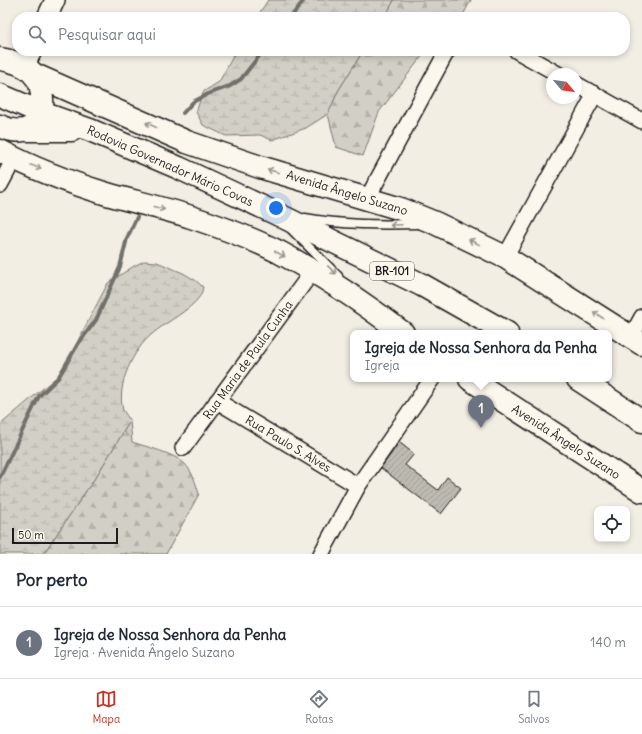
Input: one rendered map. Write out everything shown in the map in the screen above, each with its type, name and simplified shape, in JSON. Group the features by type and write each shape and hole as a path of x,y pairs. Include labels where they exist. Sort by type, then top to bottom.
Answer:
{"main road":[{"name":"Avenida Ângelo Suzano","path":"18,61 187,142 260,167 401,209 435,223 505,257 636,341"},
{"path":"18,61 40,84 42,104 37,122 28,130"},
{"name":"Rodovia Governador Mário Covas","path":"0,95 42,104 90,130 179,168 422,285 502,330"},
{"path":"0,126 18,131 90,130"},
{"path":"7,155 106,194 191,217 279,252 371,309 399,330"},
{"name":"Avenida Ângelo Suzano","path":"475,382 642,491"},
{"path":"583,382 642,421"}],"street":[{"path":"49,12 55,0"},
{"path":"367,199 444,56"},
{"path":"526,56 547,68"},
{"path":"582,87 642,121"},
{"path":"505,257 595,94"},
{"path":"0,185 7,155"},
{"name":"Rua Maria de Paula Cunha","path":"183,448 312,272"},
{"path":"636,341 642,317"},
{"path":"321,554 358,486 430,382"},
{"name":"Rua Paulo S. Alves","path":"217,401 358,486"}],"lane":[{"path":"274,213 335,223 380,226 435,223"},
{"path":"274,213 371,309"}],"green space":[{"path":"268,0 394,0 388,12 260,12"},
{"path":"394,0 471,0 465,12 388,12"},
{"path":"233,56 360,56 338,91 328,114 306,128 272,140 260,135 226,136 203,125 196,112 203,92 219,82"},
{"path":"360,56 422,56 379,112 363,156 336,147 328,114 338,91"},
{"path":"144,261 157,262 183,273 203,287 201,294 191,306 158,329 138,349 124,379 122,390 121,400 123,410 130,421 97,475 46,550 42,554 0,554 0,425 61,373 108,283"},
{"path":"130,421 132,442 167,453 179,459 192,474 199,494 166,554 42,554 97,475"}],"building":[{"path":"399,442 414,454 405,465 438,490 447,477 461,488 441,514 381,468"}],"waterway":[{"path":"295,12 304,0"},
{"path":"183,113 193,102 210,93 230,86 241,79 259,56"},
{"path":"0,477 39,396 58,378 78,344 96,320 120,267 127,238 137,217"}],"place":[{"name":"Igreja de Nossa Senhora da Penha","path":"481,428"}]}
